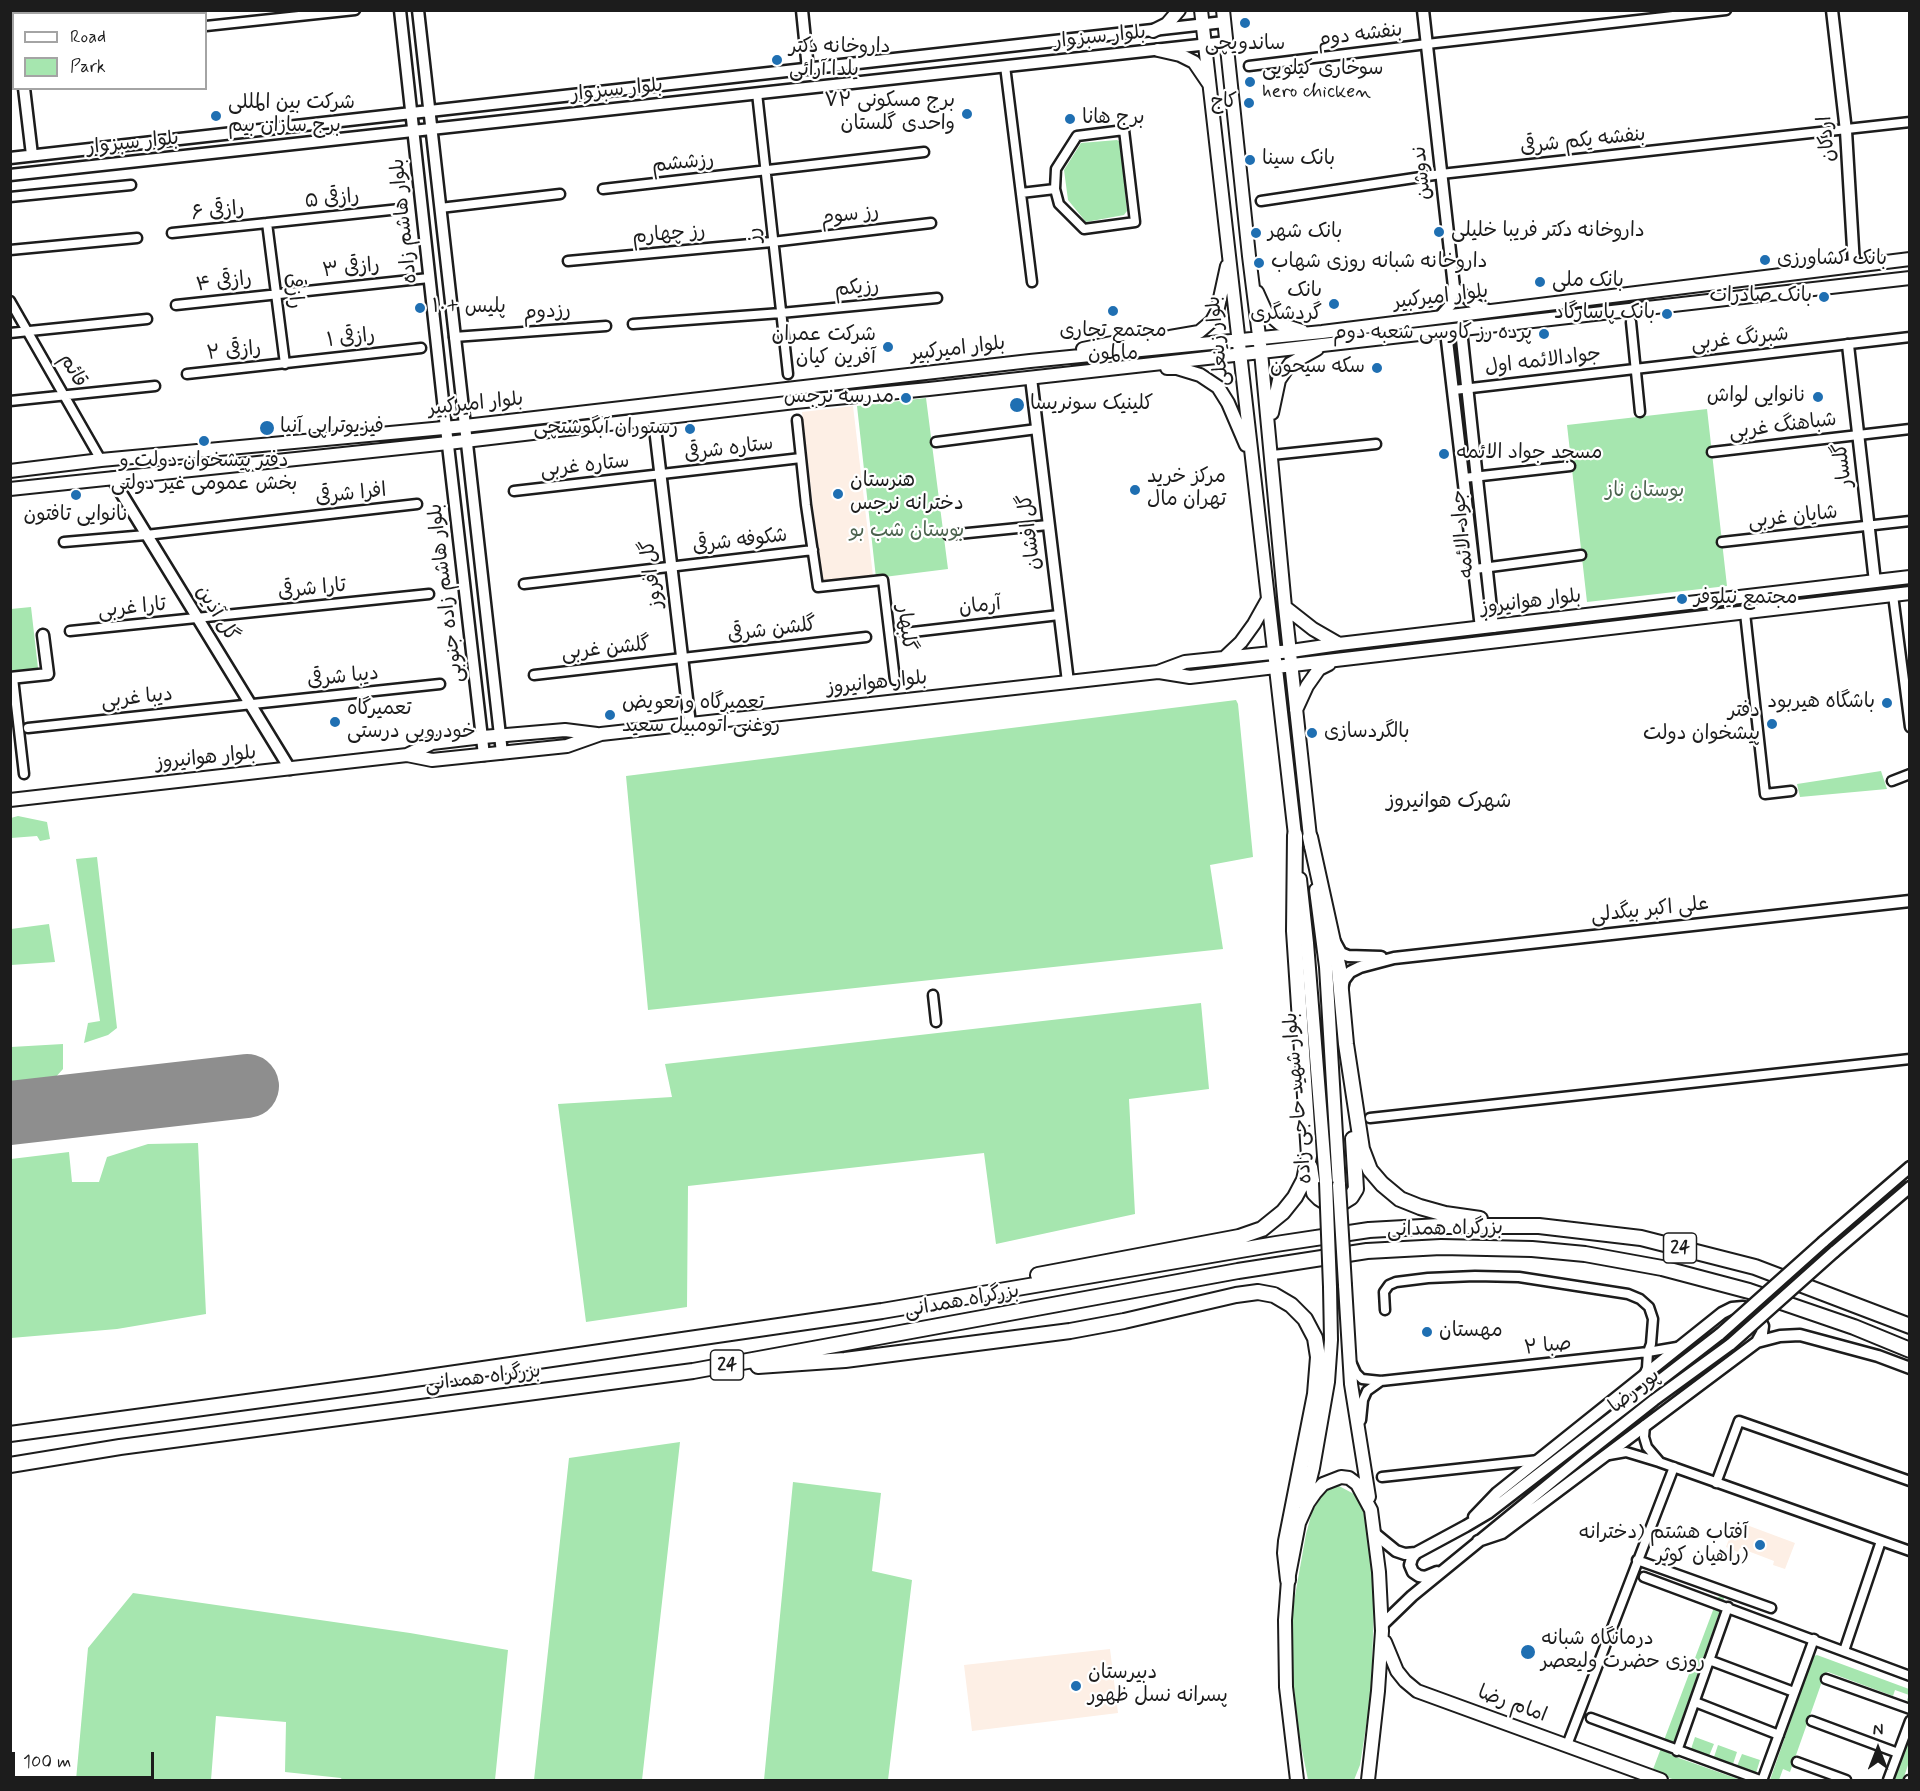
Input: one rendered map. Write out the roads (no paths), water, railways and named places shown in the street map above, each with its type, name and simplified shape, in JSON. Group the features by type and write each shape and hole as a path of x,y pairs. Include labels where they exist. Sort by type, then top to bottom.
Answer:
{"highway":[{"path":"1295,835 1294,931 1311,1183 1314,1193 1319,1198 1327,1203 1335,1203 1343,1202 1351,1197 1356,1189 1340,969 1310,837"},
{"path":"1346,1044 1362,1149 1370,1170 1382,1184 1400,1199 1445,1214 1539,1226"},
{"path":"882,1311 1023,1278 1206,1245 1262,1229 1283,1212 1295,1197 1304,1180 1309,1156"},
{"name":"بزرگراه همدانی","path":"10,1434 380,1384 882,1311 1368,1230 1440,1226 1539,1226 1641,1238 1755,1267 1910,1326"},
{"name":"بزرگراه همدانی","path":"10,1465 120,1447 693,1371 1238,1271 1367,1251 1441,1247 1532,1249 1585,1254 1662,1268 1749,1291 1854,1327 1910,1350"},
{"path":"693,1371 846,1360 1004,1340 1124,1321 1236,1295 1258,1292 1274,1295 1291,1305 1305,1319 1315,1338 1318,1356 1315,1394 1286,1541 1288,1580"}],"main road":[{"path":"1153,31 1167,24 1179,10"},
{"name":"بلوار زینعلی","path":"1201,10 1275,668"},
{"name":"بلوار زینعلی","path":"1223,16 1261,352 1292,666"},
{"path":"1158,50 1180,55 1194,62 1210,86"},
{"path":"1030,361 1112,343 1199,332 1212,321 1216,312 1230,256"},
{"path":"1249,256 1258,294 1266,312 1280,324 1297,330 1322,332"},
{"name":"بلوار امیرکبیر","path":"10,471 101,460 465,426 1030,361 1322,332 1910,259"},
{"name":"بلوار امیرکبیر","path":"10,489 467,441 795,402 1126,368 1910,278"},
{"path":"1272,460 1272,407 1279,380 1290,364 1324,345"},
{"path":"1126,368 1177,368 1200,375 1218,387 1228,403 1252,460"},
{"name":"بلوار هوانیروز","path":"10,800 407,755 432,760 567,746 601,735 1158,672 1185,662 1910,577"},
{"name":"بلوار هوانیروز","path":"1158,672 1190,677 1910,593"},
{"path":"1224,658 1241,642 1268,598"},
{"path":"1285,607 1313,629 1339,644"},
{"path":"1296,711 1307,686 1319,669 1337,661"},
{"name":"بلوار شهید حاجی زاده","path":"1292,666 1326,967 1332,1183 1330,1287 1332,1340 1328,1382 1313,1468 1299,1523"},
{"name":"بلوار شهید حاجی زاده","path":"1275,668 1345,1285 1351,1384 1374,1533 1382,1628"},
{"name":"بلوار هوانیروز","path":"407,755 432,743 483,737 565,730 601,735"},
{"path":"1296,1775 1286,1687 1285,1620 1288,1580 1299,1523 1315,1493 1323,1484 1341,1477 1349,1478 1357,1484 1371,1510"},
{"path":"1368,1780 1374,1735 1382,1628"},
{"name":"امام رضا","path":"1382,1628 1387,1650 1397,1671 1417,1691 1660,1780"}],"street":[{"path":"207,26 356,10"},
{"name":"بلوار هاشم زاده","path":"400,10 446,428"},
{"name":"بلوار هاشم زاده","path":"418,10 465,426"},
{"path":"802,10 808,69"},
{"name":"ندوشن","path":"1424,10 1454,287"},
{"name":"بنفشه دوم","path":"1249,66 1726,10"},
{"name":"اردکان","path":"1832,10 1846,131 1854,265"},
{"name":"بلوار سبزوار","path":"10,158 1153,31 1203,25 1223,16"},
{"name":"بلوار سبزوار","path":"10,175 1227,42"},
{"path":"1005,66 1032,282"},
{"path":"24,90 32,155"},
{"name":"رز","path":"757,93 788,374"},
{"name":"بنفشه یکم شرقی","path":"1261,201 1441,174 1846,131 1910,122"},
{"path":"1124,130 1135,222 1084,229 1059,204 1055,189 1056,169 1077,136 1124,130"},
{"name":"رزششم","path":"603,189 924,152"},
{"path":"10,197 131,185"},
{"path":"1021,193 1055,189"},
{"path":"440,208 560,194"},
{"name":"رازقی ۵","path":"267,223 400,209"},
{"name":"رازقی ۶","path":"172,233 267,223"},
{"name":"رازقی","path":"267,223 285,364"},
{"name":"رز سوم","path":"772,242 931,223"},
{"path":"10,250 137,238"},
{"name":"رز چهارم","path":"568,261 772,242"},
{"name":"رازقی ۳","path":"277,293 429,278"},
{"path":"1454,287 1474,304 1492,312"},
{"path":"1439,318 1452,303 1454,287"},
{"name":"رازقی ۴","path":"176,305 277,293"},
{"name":"رزیکم","path":"781,313 936,298"},
{"name":"قائم","path":"10,301 101,460"},
{"path":"633,324 781,313"},
{"path":"10,333 147,319"},
{"path":"1631,322 1640,412"},
{"name":"رزدوم","path":"454,337 606,326"},
{"name":"جواد الائمه","path":"1461,330 1467,388 1470,477"},
{"name":"جواد الائمه","path":"1446,332 1470,477 1487,628"},
{"name":"شبرنگ غربی","path":"1635,368 1910,337"},
{"name":"گلسار","path":"1848,345 1875,582"},
{"name":"رازقی ۱","path":"285,364 421,348"},
{"name":"رازقی ۲","path":"187,374 285,364"},
{"name":"جوادالائمه اول","path":"1454,390 1635,368"},
{"name":"گل افشان","path":"1031,378 1068,682"},
{"path":"10,401 155,386"},
{"name":"گل افروز","path":"654,420 690,724"},
{"path":"797,420 813,550"},
{"name":"بلوار هاشم زاده جنوبی","path":"465,426 502,753"},
{"name":"بلوار هاشم زاده جنوبی","path":"446,428 484,755"},
{"path":"936,442 1037,429"},
{"name":"شباهنگ غربی","path":"1712,452 1910,429"},
{"path":"1272,460 1376,444"},
{"name":"ستاره شرقی","path":"660,475 801,458"},
{"path":"1470,477 1570,466"},
{"name":"ستاره غربی","path":"514,491 660,475"},
{"name":"گل آذین","path":"112,478 290,769"},
{"name":"افرا شرقی","path":"64,542 417,504"},
{"name":"شایان غربی","path":"1722,542 1910,521"},
{"path":"948,535 1048,525"},
{"name":"شکوفه شرقی","path":"524,584 813,550"},
{"name":"گلبهار","path":"813,550 818,587 883,580 895,680"},
{"path":"1480,568 1581,555"},
{"name":"تارا شرقی","path":"198,619 429,594"},
{"path":"1893,595 1910,727"},
{"path":"1745,613 1765,794 1791,791"},
{"name":"آرمان","path":"904,633 1059,615"},
{"name":"تارا غربی","path":"70,632 198,619"},
{"path":"24,774 12,678 48,674 43,635"},
{"name":"گلشن شرقی","path":"681,658 866,637"},
{"name":"گلشن غربی","path":"534,675 681,658"},
{"name":"دیبا شرقی","path":"250,704 440,684"},
{"name":"دیبا غربی","path":"19,728 250,704"},
{"path":"1892,781 1910,774"},
{"name":"علی اکبر بیگدلی","path":"1342,992 1344,980 1350,972 1359,967 1394,958 1910,901"},
{"name":"علی اکبر بیگدلی","path":"1332,933 1341,953 1348,956 1394,958"},
{"path":"933,995 936,1022"},
{"path":"1370,1118 1910,1059"},
{"name":"پور رضا","path":"1416,1553 1488,1513 1720,1334 1910,1167"},
{"name":"پور رضا","path":"1382,1628 1412,1596 1478,1541 1654,1400 1731,1344 1910,1187"},
{"path":"1385,1310 1384,1292 1389,1285 1428,1278 1519,1277 1628,1294 1640,1299 1649,1307 1653,1319 1651,1344 1644,1376"},
{"path":"1466,1526 1497,1493 1722,1313 1732,1308 1743,1307 1757,1314 1763,1326 1757,1342"},
{"path":"1478,1541 1502,1533 1757,1342 1780,1336 1800,1335 1878,1356 1910,1368"},
{"name":"صبا ۲","path":"1381,1381 1648,1352 1683,1344"},
{"path":"1349,1349 1356,1373 1362,1379 1381,1381"},
{"path":"1360,1444 1363,1400 1367,1391 1381,1381"},
{"path":"1716,1483 1739,1421 1910,1481"},
{"path":"1645,1425 1644,1437 1647,1447 1659,1462"},
{"path":"1600,1459 1626,1452 1910,1551"},
{"path":"1382,1477 1539,1460"},
{"path":"1567,1745 1674,1467"},
{"path":"1374,1533 1396,1551 1405,1554 1416,1553"},
{"path":"1844,1651 1881,1541"},
{"path":"1416,1553 1410,1565 1413,1572 1419,1576 1425,1577 1444,1569"},
{"path":"1637,1560 1771,1608"},
{"path":"1644,1577 1910,1676"},
{"path":"1677,1751 1728,1607"},
{"path":"1591,1718 1760,1780 1763,1778 1814,1640"},
{"path":"1709,1660 1794,1692"},
{"path":"1826,1679 1910,1709"},
{"path":"1695,1702 1779,1735"},
{"path":"1812,1721 1898,1753"},
{"path":"1888,1780 1910,1721"},
{"path":"1797,1762 1846,1780"}],"place":[{"name":"ساندویچی","path":"1245,23"},
{"name":"داروخانه دکتر یلدا آرائی","path":"777,60"},
{"name":"سوخاری کیلویی hero chicken","path":"1250,82"},
{"name":"کاج","path":"1249,103"},
{"name":"برج مسکونی ۷۲ واحدی گلستان","path":"967,114"},
{"name":"شرکت بین المللی برج سازان بیم","path":"216,116"},
{"name":"برج هانا","path":"1070,119"},
{"name":"بانک سینا","path":"1250,160"},
{"name":"داروخانه دکتر فریبا خلیلی","path":"1439,232"},
{"name":"بانک شهر","path":"1256,233"},
{"name":"بانک کشاورزی","path":"1765,260"},
{"name":"داروخانه شبانه روزی شهاب","path":"1259,263"},
{"name":"بانک ملی","path":"1540,282"},
{"name":"بانک صادرات","path":"1824,297"},
{"name":"بانک گردشگری","path":"1334,304"},
{"name":"پلیس +۱۰","path":"420,308"},
{"name":"مجتمع تجاری مالمون","path":"1113,311"},
{"name":"بانک پاسارگاد","path":"1667,314"},
{"name":"پرده رز کاوسی شعبه دوم","path":"1544,334"},
{"name":"شرکت عمران آفرین کیان","path":"888,347"},
{"name":"سکه سیحون","path":"1377,368"},
{"name":"نانوایی لواش","path":"1818,397"},
{"name":"مدرسه نرجس","path":"906,398"},
{"name":"کلینیک سونریسا","path":"1017,405"},
{"name":"فیزیوتراپی آنیا","path":"267,428"},
{"name":"رستوران آبگوشتچی","path":"690,429"},
{"name":"دفتر پیشخوان دولت و بخش عمومی غیر دولتی","path":"204,441"},
{"name":"مسجد جواد الائمه","path":"1444,454"},
{"name":"مرکز خرید تهران مال","path":"1135,490"},
{"name":"هنرستان دخترانه نرجس","path":"838,494"},
{"name":"نانوایی تافتون","path":"76,495"},
{"name":"مجتمع نیلوفر","path":"1682,599"},
{"name":"باشگاه هیربود","path":"1887,703"},
{"name":"تعمیرگاه و تعویض روغنی اتومبیل سعید","path":"610,715"},
{"name":"تعمیرگاه خودرویی درستی","path":"335,722"},
{"name":"دفتر پیشخوان دولت","path":"1772,724"},
{"name":"بالگردسازی","path":"1312,733"},
{"name":"مهستان","path":"1427,1332"},
{"name":"آفتاب هشتم (دخترانه راهیان کوثر)","path":"1760,1545"},
{"name":"درمانگاه شبانه روزی حضرت ولیعصر","path":"1528,1652"},
{"name":"دبیرستان پسرانه نسل ظهور","path":"1076,1686"}],"district":[{"name":"شهرک هوانیروز","path":"1449,803"}],"park label":[{"name":"بوستان ناز","path":"1645,492"},
{"name":"بوستان شب بو","path":"907,532"}]}
